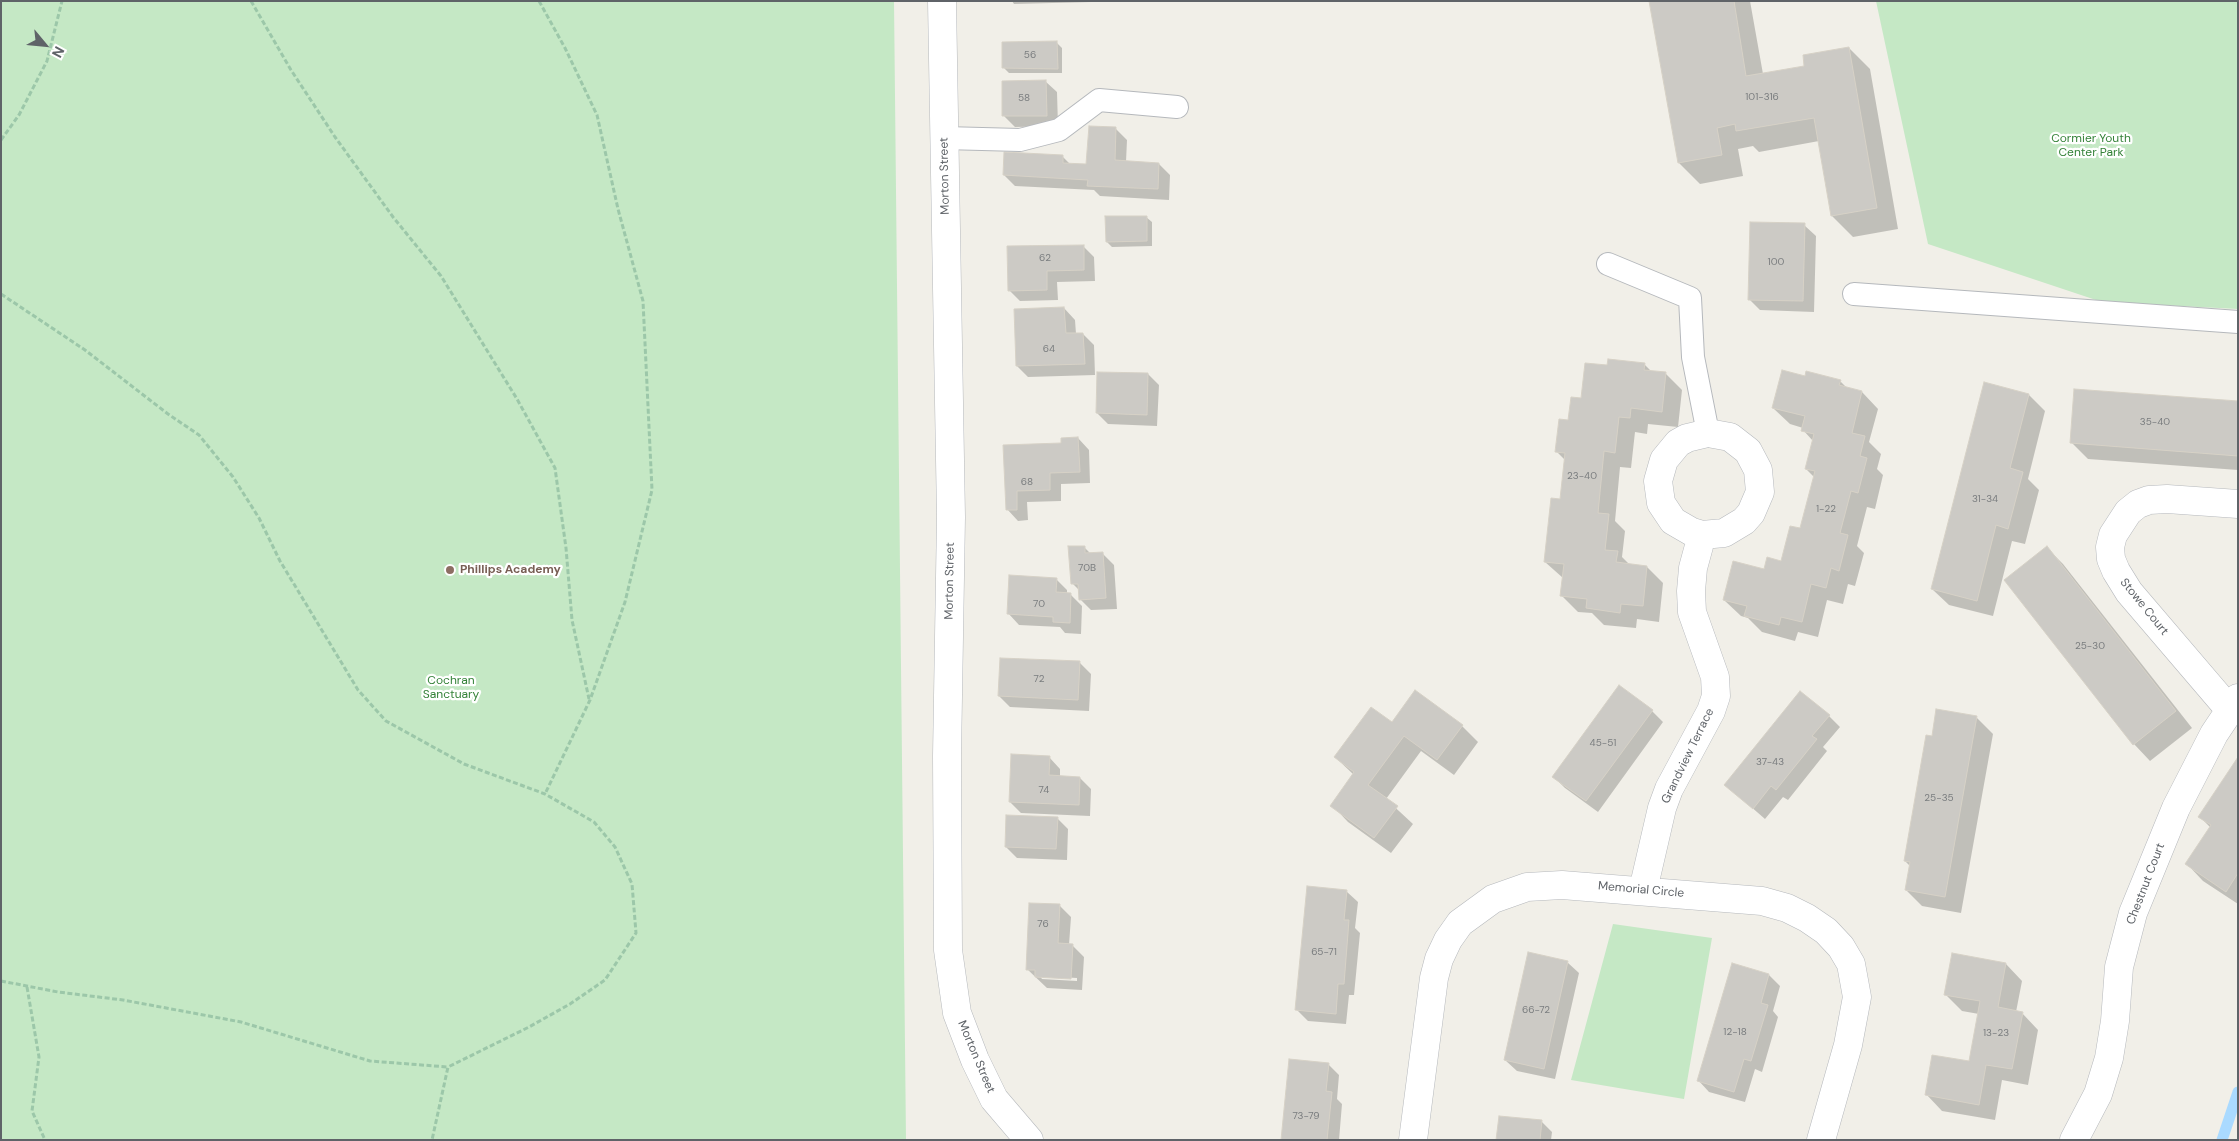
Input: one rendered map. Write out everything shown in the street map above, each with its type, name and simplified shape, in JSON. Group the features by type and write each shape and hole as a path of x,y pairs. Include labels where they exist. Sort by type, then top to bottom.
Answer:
{"street":[{"name":"Morton Street","path":"942,1 951,517 947,756 948,950 957,1013 975,1060 994,1099 1029,1140"},
{"path":"1708,432 1730,437 1748,450 1758,470 1760,487 1756,503 1744,521 1724,532 1702,535 1692,532 1673,521 1661,503 1658,481 1664,460 1678,443 1687,438 1708,432"},
{"name":"Stowe Court","path":"2234,703 2130,592 2116,571 2111,559 2110,547 2113,535 2128,512 2138,504 2149,500 2166,499 2238,504"},
{"name":"Grandview Terrace","path":"1643,890 1662,808 1669,789 1711,711 1716,696 1715,677 1692,612 1693,568 1702,535"},
{"name":"Chestnut Court","path":"2074,1140 2098,1094 2109,1058 2115,1021 2119,967 2133,913 2176,808 2214,734 2234,703"},
{"name":"Memorial Circle","path":"1412,1140 1434,978 1442,952 1460,924 1493,899 1527,887 1588,886 1762,901 1787,908 1807,918 1826,931 1852,964 1857,997 1848,1045 1821,1140"}],"lane":[{"path":"944,138 1020,140 1060,130 1099,100 1177,107"},
{"path":"1608,264 1690,298 1693,357 1708,432"},
{"path":"1854,294 2238,322"}],"path":[{"path":"1,140 19,116 47,61 62,1"},
{"path":"251,1 291,70 335,137 393,217 441,276 517,398 554,468 566,548 572,620 590,700"},
{"path":"538,1 597,115 618,208 643,301 652,490 625,602 590,700 545,794"},
{"path":"1,294 85,350 168,414 199,435 233,477 243,493 280,561 358,690 386,721 464,764 545,794 594,822 615,847 632,884 636,934 605,980 570,1004 529,1028 448,1067 370,1060 241,1022 123,1000 1,982"},
{"path":"28,987 39,1057 32,1111 45,1140"},
{"path":"432,1140 448,1067"}],"green space":[{"name":"Cochran Sanctuary","path":"1,1 894,1 906,1140 1,1140"},
{"name":"Cormier Youth Center Park","path":"1876,1 2238,1 2238,309 2102,302 1928,244"},
{"path":"1613,924 1712,938 1684,1099 1571,1080"}],"building":[{"path":"1649,1 1734,1 1746,76 1804,66 1803,55 1849,47 1877,208 1831,216 1814,118 1736,131 1735,124 1717,128 1722,155 1678,163"},
{"path":"1057,41 1058,69 1002,68 1002,42"},
{"path":"1046,80 1047,116 1002,116 1002,81"},
{"path":"1089,126 1116,127 1115,160 1159,163 1158,189 1087,186 1088,180 1003,175 1004,152 1063,155 1063,163 1086,164"},
{"path":"1105,216 1147,216 1147,241 1106,242"},
{"path":"1750,222 1805,223 1803,301 1748,300"},
{"path":"1084,245 1084,270 1047,271 1047,290 1008,291 1007,246"},
{"path":"1064,307 1066,333 1083,333 1085,364 1016,366 1014,309"},
{"path":"1608,359 1645,363 1644,370 1666,372 1662,412 1631,408 1630,418 1619,417 1615,453 1604,451 1598,513 1609,514 1605,550 1618,551 1616,562 1647,566 1643,606 1621,604 1620,613 1586,608 1587,599 1560,596 1564,564 1544,562 1551,498 1560,499 1565,453 1555,452 1559,419 1568,420 1571,397 1581,398 1585,363 1607,365"},
{"path":"1782,370 1805,376 1806,371 1841,380 1839,385 1862,391 1852,433 1865,436 1860,456 1867,458 1858,493 1851,491 1840,533 1848,535 1839,571 1831,568 1826,588 1811,584 1802,622 1781,617 1779,625 1744,616 1747,606 1723,600 1733,561 1764,569 1767,557 1781,561 1790,526 1800,528 1815,471 1805,469 1814,434 1801,431 1805,416 1772,408"},
{"path":"1097,372 1148,373 1147,415 1096,413"},
{"path":"1984,382 2029,394 2010,468 2023,472 2008,529 1996,525 1977,601 1931,589"},
{"path":"2074,389 2238,401 2238,456 2070,443"},
{"path":"1078,437 1080,472 1050,473 1050,490 1017,491 1017,510 1006,510 1003,445 1061,443 1061,438"},
{"path":"1068,546 1085,546 1085,553 1103,552 1106,598 1079,600 1078,584 1071,584"},
{"path":"2047,546 2176,711 2133,745 2004,580"},
{"path":"1009,575 1057,578 1056,592 1071,593 1070,623 1053,622 1053,617 1007,614"},
{"path":"1000,658 1080,661 1078,700 998,696"},
{"path":"1619,685 1653,710 1586,801 1552,777"},
{"path":"1415,690 1463,725 1437,760 1404,736 1368,785 1398,806 1374,838 1330,806 1354,772 1334,757 1371,707 1392,722"},
{"path":"1800,691 1830,715 1812,736 1817,739 1776,790 1771,786 1753,809 1724,785"},
{"path":"1936,709 1977,716 1945,897 1905,890 1910,862 1904,861 1926,735 1932,736"},
{"path":"1011,754 1050,756 1049,775 1080,777 1079,805 1009,802"},
{"path":"2238,757 2238,873 2226,892 2185,864 2211,825 2198,817"},
{"path":"1006,815 1058,817 1056,849 1005,847"},
{"path":"1307,886 1347,890 1344,920 1349,920 1344,984 1338,984 1336,1014 1295,1010"},
{"path":"1029,903 1060,904 1058,943 1073,944 1071,979 1035,977 1035,970 1026,970"},
{"path":"1528,952 1568,961 1544,1069 1504,1060"},
{"path":"1952,953 2006,963 1998,1007 2023,1012 2012,1069 1986,1065 1979,1105 1925,1095 1932,1055 1969,1061 1980,1001 1944,995"},
{"path":"1732,963 1769,974 1761,1003 1768,1005 1751,1061 1744,1059 1734,1092 1697,1081"},
{"path":"1289,1059 1329,1063 1326,1091 1332,1092 1327,1140 1281,1140"},
{"path":"1499,1116 1542,1120 1540,1140 1496,1140"}],"waterway":[{"path":"2222,1140 2238,1092"}],"place":[{"name":"Phillips Academy","path":"450,570"}]}
